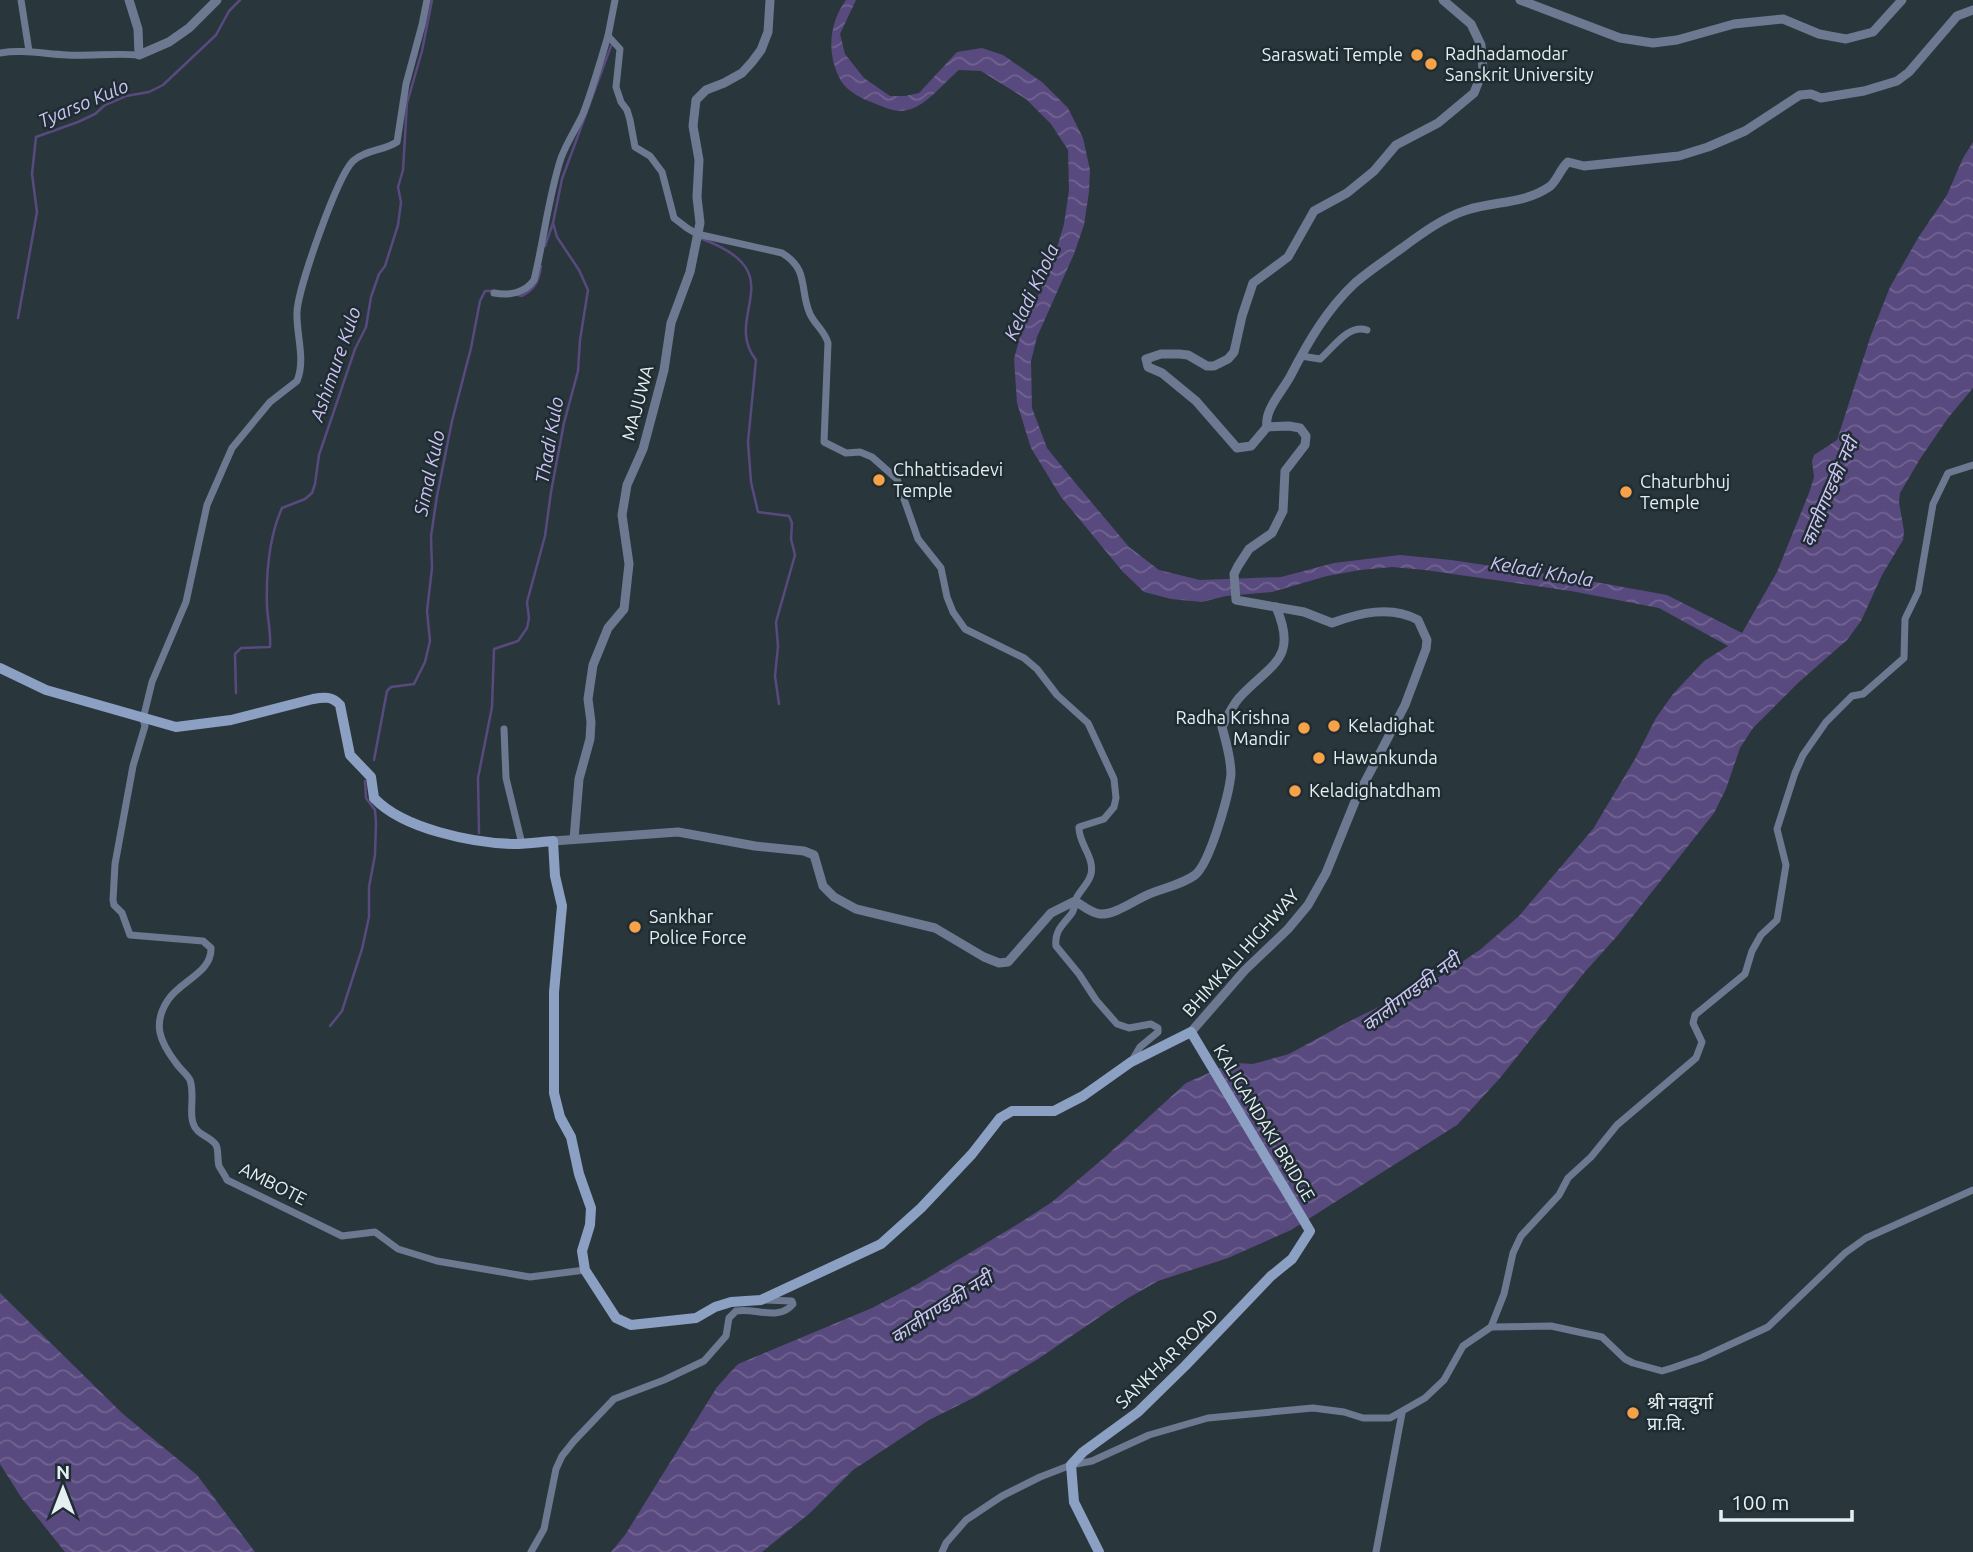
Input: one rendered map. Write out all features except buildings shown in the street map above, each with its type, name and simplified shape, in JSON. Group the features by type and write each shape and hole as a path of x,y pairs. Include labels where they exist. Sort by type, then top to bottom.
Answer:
{"main road":[{"path":"0,668 46,690 176,727 231,720 327,697 340,705 350,755 372,777 372,792 380,804 405,820 495,843 552,841 555,876 562,906 554,992 554,1093 560,1117 571,1137 579,1174 591,1208 590,1225 582,1251 584,1270 616,1318 631,1325 696,1318 715,1307 731,1302 761,1300 881,1244 972,1154 1000,1118 1012,1111 1054,1111 1083,1096 1131,1062 1191,1032"},
{"name":"KALIGANDAKI BRIDGE","path":"1191,1032 1310,1231"},
{"name":"SANKHAR ROAD","path":"1071,1465 1083,1452 1138,1412 1185,1366 1271,1276 1292,1259 1310,1231"},
{"path":"1071,1465 1074,1502 1099,1552"}],"street":[{"path":"21,0 29,51"},
{"path":"129,0 138,29 139,55"},
{"path":"0,53 29,51 60,55 139,55 169,42 189,28 218,0"},
{"path":"143,719 152,682 186,602 208,506 232,448 270,402 292,387 300,374 298,299 335,192 343,174 353,162 374,149 388,147 397,142 405,84 427,0"},
{"path":"494,293 509,295 530,286 534,280 549,202 561,160 582,116 609,37 615,0"},
{"name":"MAJUWA","path":"574,839 579,779 590,739 588,699 593,665 608,628 624,609 629,564 622,515 627,485 643,449 664,370 671,323 690,272 700,223 697,197 699,160 693,127 696,100 706,90 741,73 761,50 768,32 770,0"},
{"path":"1443,0 1471,24 1480,45 1483,70 1474,93 1438,122 1396,145 1374,171 1347,193 1314,211 1288,257 1253,283 1234,352 1228,359 1214,366 1207,366 1180,354 1161,354 1146,359 1148,367 1162,373 1196,401 1237,448 1251,446 1267,427 1269,410 1330,310 1355,283 1423,233 1466,210 1517,202 1552,186 1559,170 1568,162 1584,166 1679,156 1745,131 1800,95 1811,94 1821,98 1864,91 1897,81 1909,72 1957,16 1973,10"},
{"path":"1520,0 1620,38 1653,43 1677,40 1734,24 1783,19 1819,34 1846,40 1873,32 1902,0"},
{"path":"609,37 620,49 616,87 631,120 635,146 650,156 662,172 674,218 697,234 782,253 794,260 804,282 809,312 824,332 828,343 824,442 846,453 860,452 872,457 897,479 918,539 941,568 947,597 953,612 965,629 1024,658 1037,669 1057,695 1088,723 1114,779 1116,798 1114,807 1104,819 1079,827 1078,835 1089,859 1091,874 1075,901 1073,911 1057,933 1056,946 1117,1024 1129,1028 1151,1024 1158,1028 1158,1032 1140,1047 1131,1062"},
{"path":"1301,356 1320,359 1349,332 1360,328 1367,330"},
{"name":"BHIMKALI HIGHWAY","path":"1191,1032 1245,970 1288,929 1308,905 1326,873 1356,799 1405,705 1426,649 1427,640 1418,620 1395,610 1352,616 1332,623 1317,616 1236,599 1234,574 1249,549 1272,533 1283,511 1286,471 1305,445 1306,436 1300,428 1267,427"},
{"path":"1491,1327 1504,1294 1513,1253 1521,1236 1559,1195 1568,1178 1591,1157 1617,1125 1696,1058 1702,1042 1693,1023 1695,1015 1745,974 1752,951 1761,935 1777,920 1786,864 1777,829 1795,773 1826,722 1852,696 1863,694 1904,658 1905,619 1918,592 1933,504 1948,472 1973,465"},
{"path":"1075,901 1100,914 1111,912 1152,893 1183,883 1198,873 1214,844 1231,775 1230,755 1222,727 1237,700 1270,670 1284,652 1283,622 1276,607"},
{"name":"AMBOTE","path":"143,719 145,726 133,766 115,864 114,905 122,914 130,935 203,941 211,948 212,955 205,967 175,990 166,1002 158,1028 160,1040 189,1078 194,1100 192,1121 198,1132 217,1147 218,1164 227,1180 342,1236 375,1232 398,1249 437,1261 530,1277 584,1270"},
{"path":"504,729 506,778 522,844"},
{"path":"552,841 678,832 755,846 804,851 814,855 823,886 834,897 856,909 935,928 999,963 1008,962 1015,957 1051,913 1075,901"},
{"path":"942,1552 946,1543 966,1520 1002,1496 1071,1465 1092,1461 1149,1435 1208,1418 1314,1408 1363,1418 1390,1418 1425,1398 1444,1380 1463,1346 1491,1327 1551,1326 1602,1337 1625,1359 1662,1371 1701,1359 1768,1327 1845,1253 1866,1238 1973,1190"},
{"path":"531,1552 544,1529 556,1469 562,1456 589,1428 600,1411 623,1394 664,1380 704,1361 726,1336 729,1318 736,1311 771,1314 787,1310 793,1304 792,1301 761,1300"},
{"path":"1376,1552 1402,1413"}],"water":[{"name":"कालीगण्डकी नदी","path":"846,0 856,0 840,34 845,54 864,78 890,96 919,93 957,52 982,48 1003,55 1042,82 1068,108 1083,138 1090,170 1089,192 1084,225 1074,254 1037,337 1031,361 1032,408 1047,448 1129,547 1159,570 1200,580 1281,577 1334,563 1400,555 1451,560 1667,595 1742,633 1777,572 1809,493 1814,477 1814,455 1837,440 1871,335 1890,287 1947,195 1973,142 1973,388 1948,418 1900,493 1903,540 1882,575 1861,621 1847,640 1799,682 1753,728 1740,748 1726,789 1714,813 1618,935 1500,1078 1457,1125 1291,1230 1228,1258 1158,1281 1123,1301 1038,1359 977,1396 929,1420 853,1470 810,1513 762,1552 611,1552 625,1535 717,1387 738,1364 872,1308 1018,1224 1052,1202 1186,1083 1220,1068 1238,1063 1253,1064 1289,1054 1443,975 1481,949 1519,916 1593,829 1656,718 1673,694 1704,661 1728,646 1659,608 1571,591 1425,570 1392,567 1360,570 1327,576 1272,592 1226,596 1202,602 1171,599 1144,592 1123,572 1061,497 1031,448 1017,403 1014,359 1022,329 1051,268 1064,224 1069,190 1068,150 1051,124 1026,99 981,71 959,70 926,101 902,111 886,108 854,94 841,81 836,71 832,50 833,29"},
{"path":"0,1293 123,1414 197,1475 255,1552 65,1552 21,1497 0,1464"}],"waterway":[{"name":"Tyarso Kulo","path":"18,318 37,212 32,174 36,137 78,122 126,96 149,92 163,85 216,35 229,11 240,0"},
{"name":"Ashimure Kulo","path":"236,693 235,654 241,648 270,647 267,582 271,544 278,519 282,508 305,499 312,493 319,455 355,349 366,327 371,297 379,274 385,266 398,225 401,202 398,187 403,170 407,103 422,51 432,0"},
{"name":"Thadi Kulo","path":"479,833 478,778 492,707 494,649 518,641 527,628 527,602 545,536 564,423 578,371 588,290 579,270 557,237 553,223 562,179 611,46"},
{"name":"Simal Kulo","path":"545,246 553,223"},
{"path":"702,239 730,252 745,266 751,281 746,327 747,344 756,360 748,442 751,482 758,512 789,516 792,523 791,539 795,555 776,622 778,646 775,676 779,704"},
{"name":"Simal Kulo","path":"518,295 522,296 533,287 538,280 541,266"},
{"name":"Simal Kulo","path":"374,760 387,691 391,687 414,684 425,662 430,641 427,611 432,568 431,536 437,496 480,301 485,291 495,291"},
{"name":"Simal Kulo","path":"330,1026 342,1011 362,949 369,917 369,887 375,855 376,823 375,810 366,798 365,781"}],"place":[{"name":"Saraswati Temple","path":"1417,55"},
{"name":"Radhadamodar Sanskrit University","path":"1431,64"},
{"name":"Chhattisadevi Temple","path":"879,480"},
{"name":"Chaturbhuj Temple","path":"1626,492"},
{"name":"Keladighat","path":"1334,726"},
{"name":"Radha Krishna Mandir","path":"1304,728"},
{"name":"Hawankunda","path":"1319,758"},
{"name":"Keladighatdham","path":"1295,791"},
{"name":"Sankhar Police Force","path":"635,927"},
{"name":"श्री नवदुर्गा प्रा.वि.","path":"1633,1413"}],"water label":[{"name":"Keladi Khola","path":"1031,292"},
{"name":"Keladi Khola","path":"1542,571"}]}
